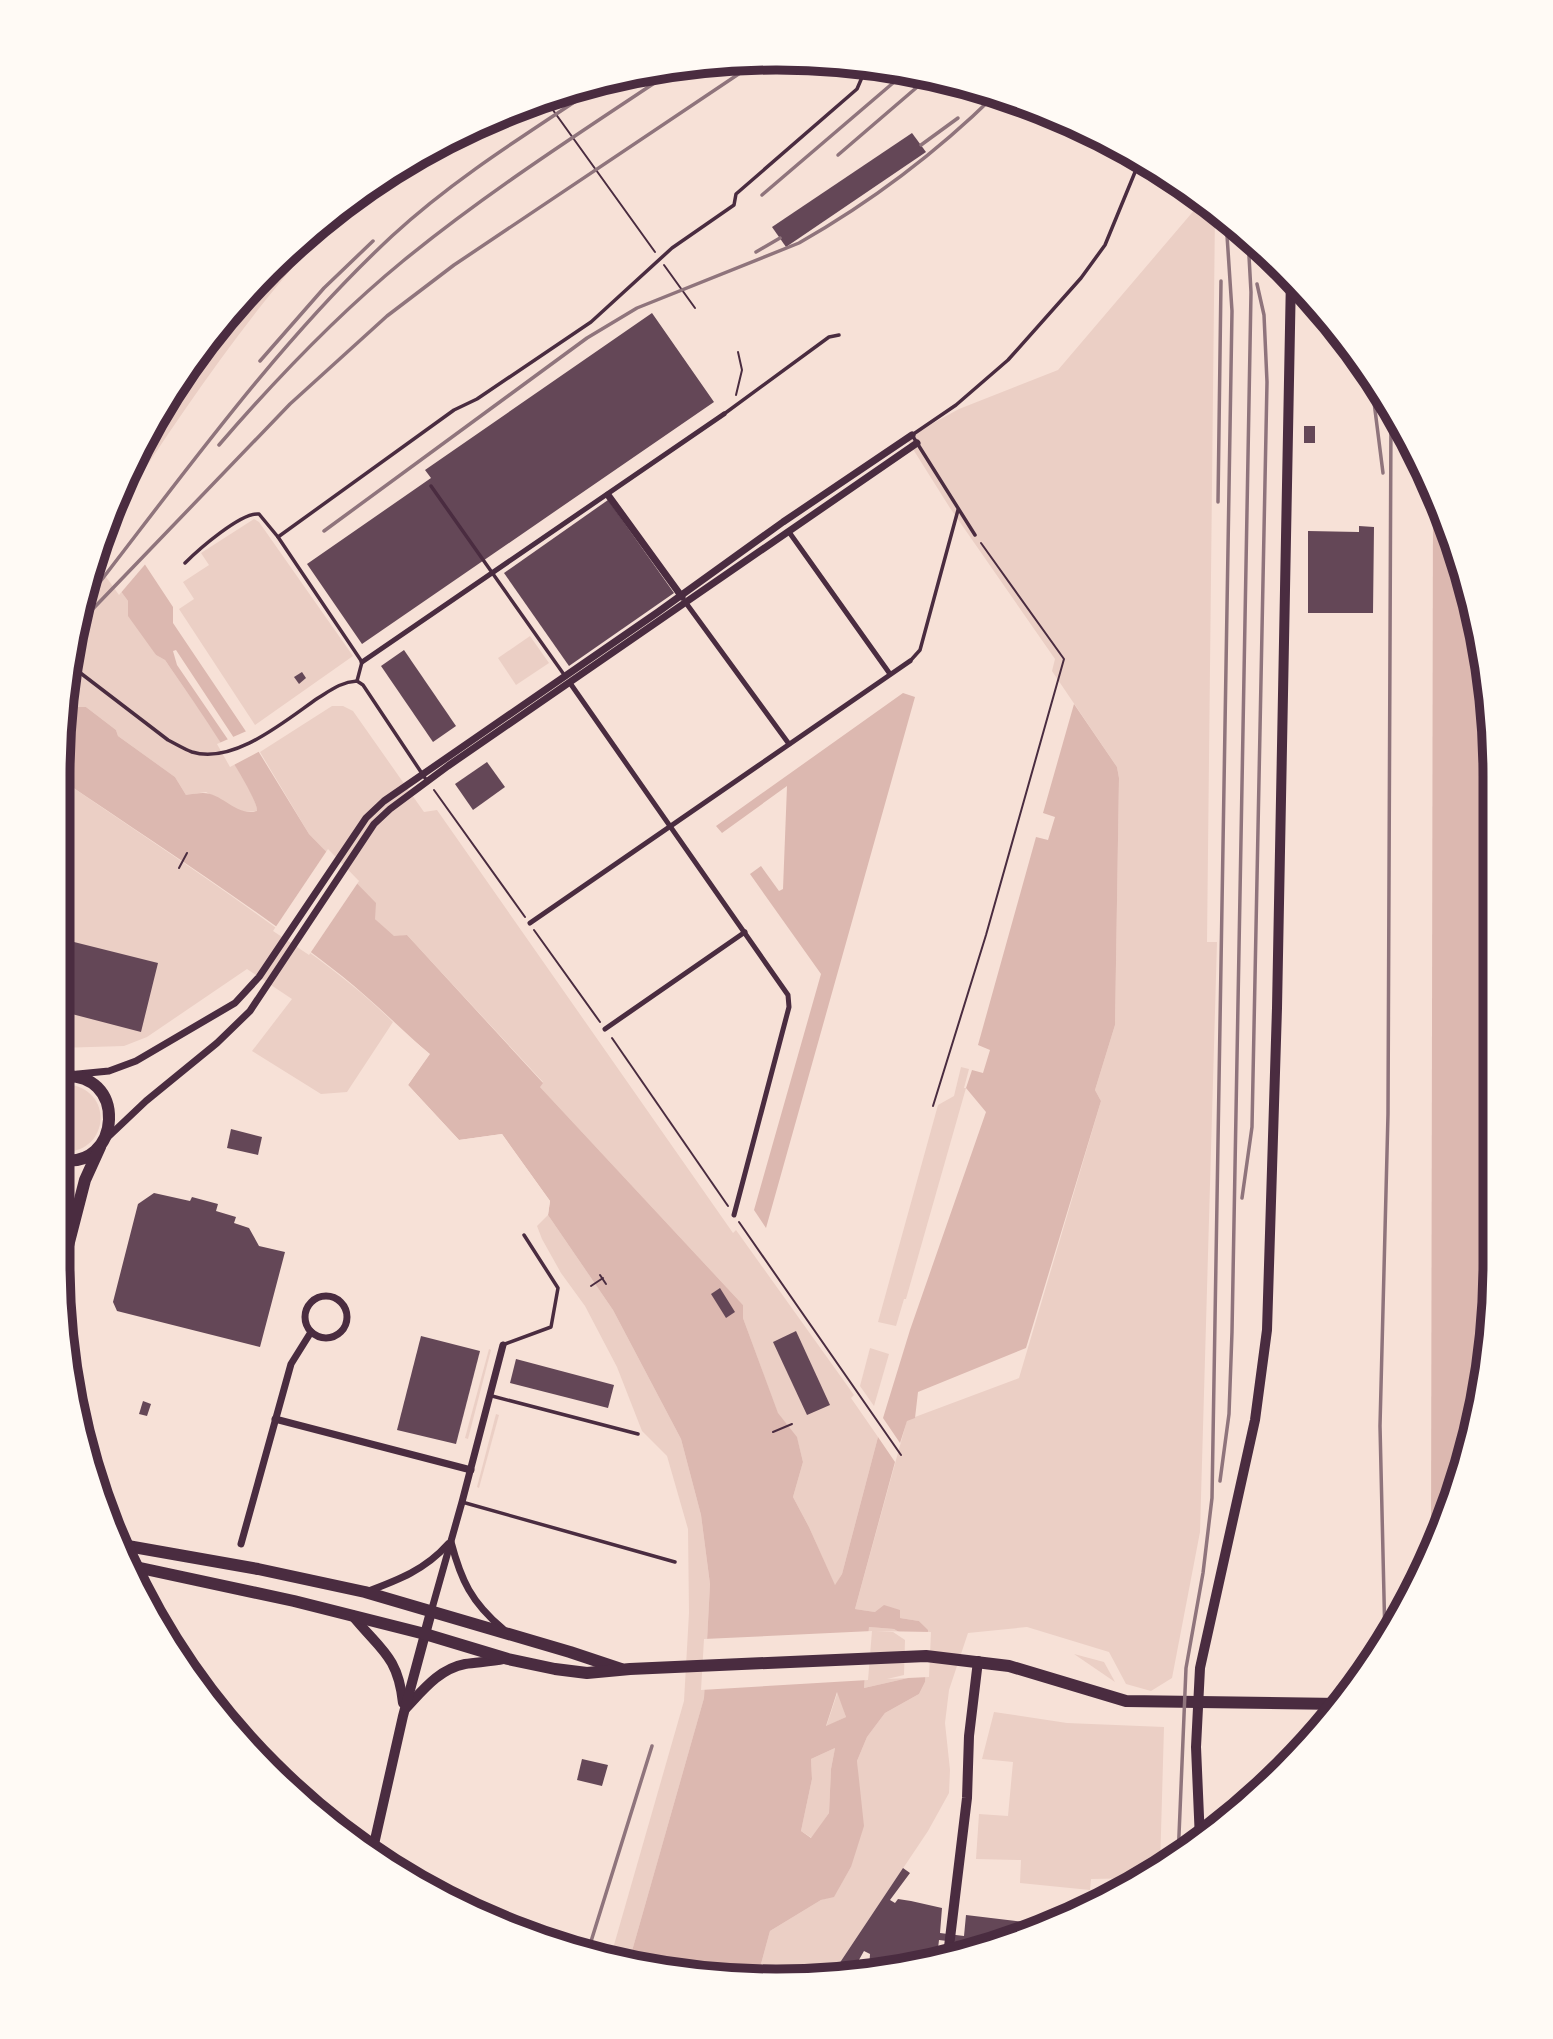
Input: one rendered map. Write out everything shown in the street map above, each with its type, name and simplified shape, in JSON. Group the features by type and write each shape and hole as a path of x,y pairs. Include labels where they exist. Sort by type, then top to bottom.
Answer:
{"main road":[{"path":"1200,1828 1196,1746 1200,1668 1255,1420 1267,1331 1277,1008 1291,293"},
{"path":"70,1076 85,1078 97,1087 106,1099 110,1114 109,1129 85,1180 70,1238"},
{"path":"70,1159 79,1159 92,1153 102,1143"},
{"path":"130,1546 258,1569 365,1592 622,1670"},
{"path":"140,1568 352,1615 508,1659 587,1673 662,1667 926,1656 978,1661 1035,1672 1126,1701 1328,1704"}],"street":[{"path":"362,662 724,414"},
{"path":"102,1143 250,1011 374,824 427,781 680,595 912,435"},
{"path":"70,1074 109,1071 136,1061 235,1003 259,977 366,818 384,801 422,773 686,603 917,443"},
{"path":"608,495 789,744"},
{"path":"783,522 890,674"},
{"path":"530,923 910,662"},
{"path":"568,679 788,995 789,1007 734,1215"},
{"path":"605,1030 745,932"},
{"path":"327,1296 340,1301 347,1317 339,1333 322,1338 311,1332 305,1312 313,1300 327,1296"},
{"path":"241,1544 291,1364 311,1332"},
{"path":"374,1843 404,1711 503,1345"},
{"path":"275,1419 471,1470"},
{"path":"365,1592 405,1578 437,1556 451,1541"},
{"path":"451,1541 463,1583 494,1621 511,1635"},
{"path":"352,1615 392,1661 401,1685 404,1711"},
{"path":"404,1711 436,1677 449,1669 464,1664 508,1659"},
{"path":"949,1947 967,1798 969,1736 978,1661"}],"lane":[{"path":"278,537 454,410 488,392 592,322 672,248 734,205 736,194 857,89 863,75"},
{"path":"975,535 912,435 956,405 1008,360 1081,278 1105,245 1136,169"},
{"path":"724,414 828,337 839,335"},
{"path":"431,486 568,679"},
{"path":"910,662 920,650 958,510"},
{"path":"185,563 251,513 259,514 278,537 362,662 357,681"},
{"path":"78,671 168,740 193,752 218,754 261,736 342,683 357,681 363,685 427,781"},
{"path":"503,1345 551,1328 558,1288 524,1235"},
{"path":"490,1396 638,1434"},
{"path":"462,1502 675,1562"}],"path":[{"path":"550,107 654,251"},
{"path":"662,262 695,308"},
{"path":"724,414 738,390 742,370 737,352"},
{"path":"933,1106 986,934 1064,659 975,535"},
{"path":"427,781 530,923 900,1453"},
{"path":"179,867 187,853"},
{"path":"600,1275 607,1284"},
{"path":"591,1286 603,1278"},
{"path":"773,1432 792,1424"}],"shaded area":[{"path":"1196,208 1215,223 1207,942 1217,942 1200,1532 1172,1678 1151,1691 1126,1684 1109,1652 1027,1627 968,1633 949,1690 945,1723 950,1770 949,1793 928,1831 838,1966 766,1969 761,1964 770,1931 821,1900 834,1896 851,1867 858,1782 857,1761 867,1737 885,1713 919,1694 925,1682 927,1630 919,1621 900,1618 900,1610 875,1612 855,1609 907,1420 1019,1378 1101,1101 1095,1090 1115,1025 1117,767 1052,671 1055,659 950,508 906,438 959,409 1058,370"},
{"path":"321,237 255,314 192,399 132,489 165,423 216,346 277,277"},
{"path":"1433,516 1459,594 1477,684 1481,730 1483,1262 1477,1355 1469,1400 1446,1490 1431,1528"},
{"path":"254,519 259,522 353,656 255,725 179,609 194,599 183,582 209,565 201,553"},
{"path":"117,523 173,607 173,623 249,736 309,834 376,903 375,919 394,936 407,935 543,1083 540,1087 743,1305 743,1318 778,1413 797,1437 803,1462 793,1497 835,1585 842,1574 878,1437 895,1462 855,1609 875,1612 884,1605 900,1610 900,1618 919,1621 928,1630 925,1682 919,1694 885,1713 867,1737 857,1761 864,1826 851,1867 834,1897 821,1900 770,1931 761,1964 766,1969 684,1963 631,1953 704,1698 710,1584 701,1515 681,1439 613,1310 548,1215 550,1201 502,1134 459,1140 408,1085 429,1054 353,985 308,950 238,899 70,785 74,705 86,707 116,730 118,736 175,777 186,795 210,794 235,808 257,811 245,783 217,737 165,660 156,655 128,616 128,601 102,566","holes":["176,650 236,741 231,744 177,665 173,651","869,1627 894,1629 909,1638 908,1678 864,1688","837,1692 846,1717 826,1726","835,1748 829,1813 811,1838 801,1831 812,1779 811,1759"]},
{"path":"102,566 128,601 156,655 165,660 233,761 246,783 257,811 239,811 206,792 186,795 175,777 118,736 116,730 86,707 74,705 76,684 84,639"},
{"path":"530,636 549,663 516,685 498,658"},
{"path":"903,693 915,697 766,1228 754,1210 821,974 750,874 761,866 779,891 783,889 787,786 722,833 716,826"},
{"path":"1074,704 1117,767 1119,778 1115,1025 1095,1090 1101,1101 1026,1348 918,1392 915,1418 907,1421 900,1443 883,1418 910,1330 986,1112 966,1088 972,1070 983,1073 990,1050 978,1045 1036,837 1048,840 1055,817 1043,813"},
{"path":"332,706 343,706 353,711 424,812 437,810 733,1233 736,1230 854,1395 851,1398 878,1437 842,1574 835,1586 793,1497 803,1462 797,1438 778,1414 743,1318 743,1305 539,1086 543,1082 407,935 394,937 375,919 375,903 309,834 260,752"},
{"path":"70,785 272,925 350,983 393,1022 347,1092 321,1094 252,1051 292,999 247,969 147,1037 124,1046 70,1048"},
{"path":"961,1067 969,1069 966,1088 906,1299 896,1326 878,1322 938,1105 954,1096"},
{"path":"70,1085 83,1089 94,1098 100,1110 96,1135 88,1145 70,1151"},
{"path":"548,1215 613,1310 681,1439 701,1515 710,1584 704,1698 631,1953 613,1949 684,1701 689,1613 688,1529 667,1456 642,1431 617,1367 585,1306 561,1273 537,1226"},
{"path":"870,1348 889,1354 874,1406 860,1386"},
{"path":"489,1349 491,1350 468,1439 465,1438"},
{"path":"496,1414 499,1415 479,1488 477,1487"},
{"path":"869,1627 894,1629 909,1638 908,1678 864,1688"},
{"path":"1074,1654 1104,1662 1115,1682"},
{"path":"838,1691 846,1717 826,1727"},
{"path":"994,1712 1067,1723 1164,1727 1160,1855 1122,1878 1091,1879 1090,1890 1020,1883 1021,1860 976,1859 979,1814 1008,1816 1013,1762 982,1759"},
{"path":"835,1748 829,1813 812,1838 801,1831 812,1779 811,1759"}],"pier":[{"path":"119,519 148,561 119,595 101,570"},
{"path":"249,730 262,750 230,767 217,744"},
{"path":"328,849 359,881 309,955 273,931"},
{"path":"412,1039 430,1054 408,1085 459,1140 502,1134 550,1201 548,1215 545,1211 547,1202 500,1138 457,1143 405,1087 405,1083 425,1055 410,1041"},
{"path":"872,1631 868,1680 701,1690 704,1639"},
{"path":"876,1631 931,1632 929,1677 887,1679 904,1675 905,1640 893,1632"}],"building":[{"path":"912,133 926,152 786,247 772,227"},
{"path":"652,313 714,402 362,644 307,564 431,478 425,470"},
{"path":"1304,426 1315,426 1315,443 1304,443"},
{"path":"608,500 674,593 569,666 504,573"},
{"path":"1359,526 1374,527 1373,613 1308,613 1308,531 1359,532"},
{"path":"404,650 456,726 433,742 381,666"},
{"path":"302,672 306,678 299,684 294,677"},
{"path":"487,762 505,787 473,810 455,784"},
{"path":"70,941 158,963 141,1032 70,1014"},
{"path":"231,1129 262,1137 258,1155 227,1148"},
{"path":"154,1193 190,1201 192,1197 218,1204 216,1211 236,1217 234,1223 249,1228 259,1246 285,1252 260,1347 117,1311 113,1302 138,1204"},
{"path":"720,1288 735,1312 726,1318 711,1294"},
{"path":"796,1331 830,1405 807,1415 773,1342"},
{"path":"421,1336 480,1351 456,1444 397,1430"},
{"path":"516,1359 614,1385 608,1408 510,1383"},
{"path":"143,1401 151,1404 147,1416 139,1414"},
{"path":"582,1759 608,1765 602,1786 577,1780"},
{"path":"903,1868 910,1873 890,1900 895,1903 898,1899 911,1901 942,1908 940,1933 964,1936 966,1915 1028,1922 964,1944 939,1940 938,1950 869,1963 870,1954 864,1951 857,1964 838,1966"}],"railway":[{"path":"90,612 290,404 387,316 454,265 742,71"},
{"path":"219,445 307,349 403,261 503,185 658,81"},
{"path":"762,195 896,81"},
{"path":"838,155 919,85"},
{"path":"96,587 228,416 348,279 392,236 443,193 581,98"},
{"path":"324,531 587,338 637,308 799,243 852,211 902,175 987,102"},
{"path":"921,145 958,118"},
{"path":"1179,1843 1186,1668 1203,1573 1212,1498 1232,311 1227,232"},
{"path":"756,252 780,238"},
{"path":"260,361 324,288 373,241"},
{"path":"1220,1481 1229,1414 1232,1332 1251,292 1249,251"},
{"path":"1218,502 1221,281"},
{"path":"1242,1198 1252,1127 1267,382 1264,315 1257,284"},
{"path":"1373,399 1383,473"},
{"path":"1385,1622 1380,1426 1388,1114 1391,428"},
{"path":"590,1944 652,1746"}]}
